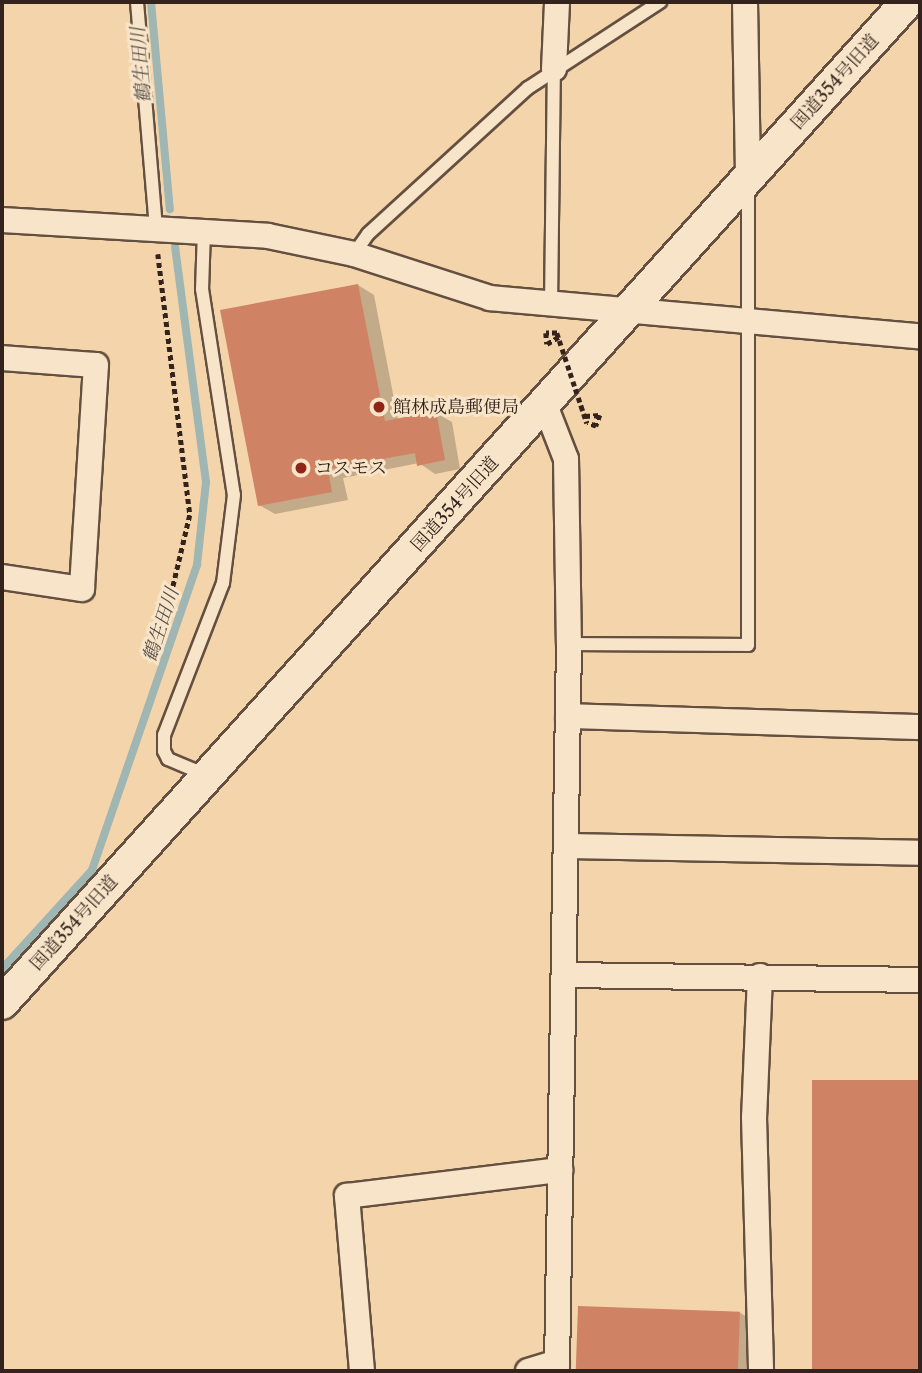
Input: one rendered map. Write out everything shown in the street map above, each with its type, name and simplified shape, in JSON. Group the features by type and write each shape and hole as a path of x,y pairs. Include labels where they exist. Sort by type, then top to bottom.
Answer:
{"street":[{"path":"554,69 557,2"},
{"path":"745,2 748,180"},
{"name":"国道354号旧道","path":"2,1003 206,775 545,405 906,2"},
{"path":"2,220 204,230 354,254 490,298 551,306 920,336"},
{"path":"2,358 96,365 82,589 2,577"},
{"path":"528,1371 557,1367 568,846 566,459 545,405"},
{"path":"568,716 920,727"},
{"path":"568,846 920,853"},
{"path":"565,975 920,980"},
{"path":"760,976 754,1117 761,1371"},
{"path":"362,1371 347,1196 560,1170"}],"lane":[{"path":"137,2 156,228"},
{"path":"354,254 368,234 554,69 660,2"},
{"path":"551,306 554,69"},
{"path":"569,644 748,645 748,180"},
{"path":"204,230 202,289 234,495 223,583 164,735 164,751 167,759 206,775"}],"path":[{"path":"156,228 190,516 165,621"},
{"path":"558,335 587,423 596,426 600,415 585,416"}],"building":[{"path":"358,284 385,421 436,411 445,460 417,466 415,453 328,469 332,492 258,506 220,310"},
{"path":"812,1080 920,1080 920,1371 812,1371"},
{"path":"578,1306 740,1312 738,1371 576,1371"}],"waterway":[{"name":"鶴生田川","path":"151,2 170,209"},
{"name":"鶴生田川","path":"2,969 92,870 197,565 206,482 175,247"}],"place":[{"name":"館林成島郵便局","path":"379,407"},
{"name":"コスモス","path":"301,468"}]}
